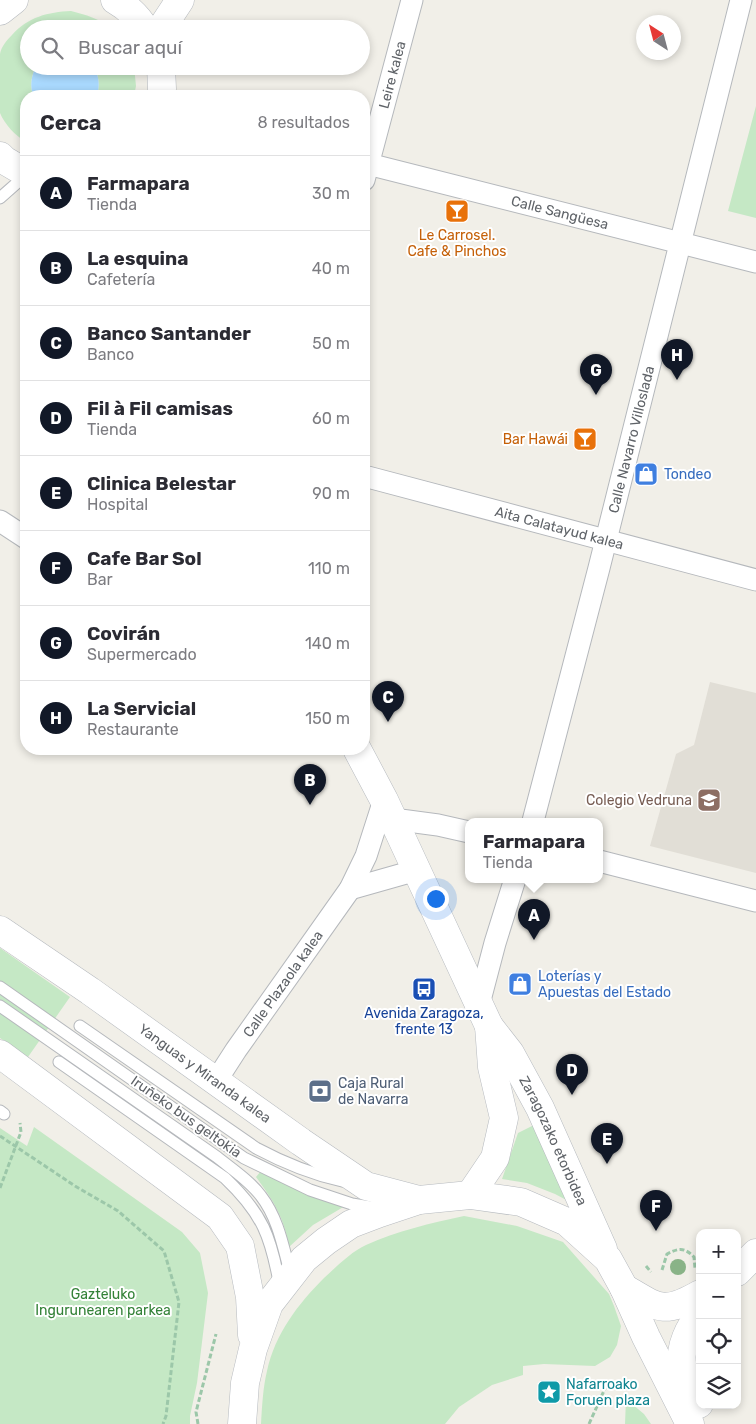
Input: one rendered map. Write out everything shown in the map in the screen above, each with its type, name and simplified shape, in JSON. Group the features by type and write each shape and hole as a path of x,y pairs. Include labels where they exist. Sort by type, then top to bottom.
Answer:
{"main road":[{"path":"0,11 14,0"},
{"path":"115,0 124,5 139,20"},
{"path":"170,20 186,2"},
{"path":"161,75 162,90"},
{"path":"0,156 20,170"},
{"path":"0,184 20,176"},
{"name":"Zaragozako etorbidea","path":"361,755 484,1015 510,1053 540,1108 608,1259"},
{"name":"Yanguas y Miranda kalea","path":"0,930 90,991 216,1082 366,1186 419,1200"},
{"name":"Zaragozako etorbidea","path":"470,1195 495,1158 504,1118 492,1067 484,1015"},
{"path":"0,1054 220,1217 240,1246 250,1296 253,1349"},
{"path":"242,1424 245,1383 253,1349 269,1304 285,1281 311,1253 351,1224 419,1200 470,1195 521,1202 567,1222 608,1259 690,1424"},
{"path":"741,1268 756,1253"},
{"path":"624,1288 656,1307 680,1306 696,1283"},
{"path":"698,1319 685,1340 682,1363 687,1380 706,1421 705,1424"}],"street":[{"name":"Leire kalea","path":"370,151 412,0"},
{"name":"Calle Navarro Villoslada","path":"533,818 681,243 740,0"},
{"name":"Calle Sangüesa","path":"370,170 756,262"},
{"name":"Aita Calatayud kalea","path":"370,478 756,580"},
{"path":"0,521 20,534"},
{"path":"388,809 465,831"},
{"name":"Calle Plazaola kalea","path":"216,1082 236,1050 350,888 388,809"},
{"path":"603,862 756,901"},
{"path":"350,888 416,870"},
{"path":"484,1015 514,883"}],"lane":[{"path":"173,20 186,2"},
{"path":"0,198 20,180"},
{"name":"Iruñeko bus geltokia","path":"0,987 244,1158 310,1190 352,1204 390,1210"},
{"name":"Iruñeko bus geltokia","path":"0,1006 217,1157 261,1195 274,1217 285,1281"},
{"path":"80,1026 256,1148 284,1162 318,1175 366,1186"},
{"path":"58,1062 225,1178 243,1195 263,1224 285,1281"}],"path":[{"path":"0,1188 21,1132 20,1124 6,1114"},
{"path":"0,1136 75,1186 118,1211 164,1251 179,1302 166,1416 163,1424"},
{"path":"662,1270 667,1254 677,1249 687,1250 694,1257 696,1274"},
{"path":"646,1266 655,1277"},
{"path":"198,1424 196,1412 216,1334"},
{"path":"590,1424 607,1384"}],"shaded area":[{"name":"Colegio Vedruna","path":"710,682 756,693 756,873 650,846 676,754 694,745"}],"green space":[{"path":"71,11 97,20 32,20 54,13"},
{"path":"20,28 20,75 33,75 32,90 20,90 20,138 5,122 0,113 0,54 4,44"},
{"path":"97,75 135,75 136,86 135,90 98,90 99,81"},
{"path":"756,106 756,218 728,211"},
{"path":"0,948 70,997 28,1057 0,1038"},
{"path":"534,1125 572,1203 527,1183 502,1179 518,1133"},
{"name":"Gazteluko Ingurunearen parkea","path":"34,1127 182,1232 200,1253 208,1293 190,1424 0,1424 0,1128 27,1146"},
{"path":"261,1171 345,1206 313,1225 289,1247 277,1209 256,1177"},
{"path":"464,1216 517,1226 563,1242 609,1294 614,1306 621,1326 617,1345 610,1357 595,1366 544,1364 523,1366 523,1375 492,1385 459,1407 445,1424 261,1424 266,1377 276,1345 289,1320 305,1298 324,1278 349,1255 366,1245 402,1232"},
{"path":"626,1399 644,1414 651,1424 625,1424"}],"water":[{"path":"33,75 97,75 98,88 98,90 32,90"}],"place":[{"name":"Le Carrosel. Cafe & Pinchos","path":"457,211"},
{"name":"La Servicial","path":"677,380"},
{"name":"Covirán","path":"596,395"},
{"name":"Bar Hawái","path":"585,439"},
{"name":"Tondeo","path":"646,474"},
{"name":"Banco Santander","path":"388,722"},
{"name":"Colegio Vedruna","path":"709,800"},
{"name":"La esquina","path":"310,805"},
{"name":"Farmapara","path":"534,940"},
{"name":"Loterías y Apuestas del Estado","path":"520,984"},
{"name":"Avenida Zaragoza, frente 13","path":"424,989"},
{"name":"Caja Rural de Navarra","path":"320,1091"},
{"name":"Fil à Fil camisas","path":"572,1095"},
{"name":"Clinica Belestar","path":"607,1164"},
{"name":"Cafe Bar Sol","path":"656,1231"},
{"name":"Nafarroako Foruen plaza","path":"549,1392"}]}
